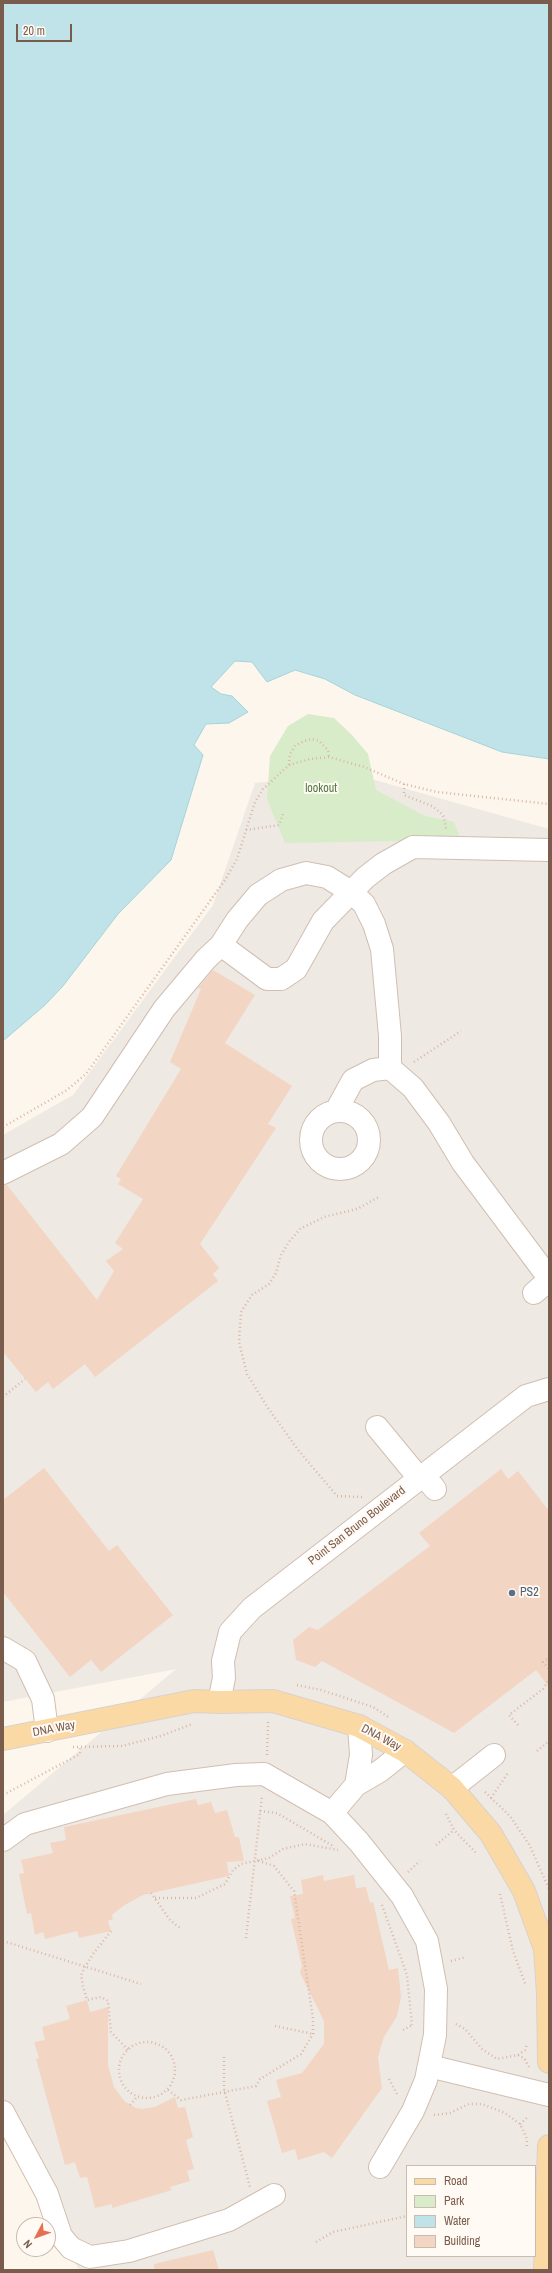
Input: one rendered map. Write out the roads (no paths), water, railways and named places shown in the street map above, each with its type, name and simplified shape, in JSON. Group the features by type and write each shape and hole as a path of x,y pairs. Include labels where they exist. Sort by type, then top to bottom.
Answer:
{"main road":[{"name":"DNA Way","path":"3,1739 194,1701 272,1701 359,1726 405,1751 452,1788 491,1834 524,1891 547,1948 548,1994 539,2065"},
{"path":"546,2270 549,2146"}],"street":[{"path":"221,946 267,979 281,979 296,969 323,921 351,892 383,864 413,847 549,850"},
{"path":"3,1173 61,1144 92,1117 164,1009 206,959 221,946 238,920 258,895 281,880 306,873 327,877 351,892 364,904 374,924 382,949 390,1036 390,1068"},
{"path":"336,1111 354,1080 373,1070 390,1068 413,1088 439,1123 544,1284"},
{"name":"Point San Bruno Boulevard","path":"219,1702 224,1678 223,1660 230,1632 252,1608 374,1513 426,1481 526,1396 549,1389"},
{"path":"378,1427 426,1481"},
{"path":"3,1648 25,1661 43,1700 47,1731"},
{"path":"356,1784 361,1755 359,1726"},
{"path":"332,1813 356,1784 380,1771 405,1751"},
{"path":"452,1788 494,1755"},
{"path":"3,1840 25,1824 167,1784 236,1775 264,1774 332,1813 394,1883 427,1941 436,1989 435,2035 426,2080 413,2111 380,2167"},
{"path":"429,2066 549,2096"},
{"path":"3,2112 47,2194 61,2236 71,2248 104,2262 129,2251 229,2220 274,2195"}],"water":[{"path":"3,3 549,3 549,759 502,752 355,695 325,679 295,670 267,682 252,662 235,661 211,687 221,694 232,696 248,712 229,723 206,724 194,745 203,755 171,860 118,914 63,986 45,1005 3,1041"}],"place":[{"name":"PS2","path":"512,1593"}],"park label":[{"name":"lookout","path":"321,789"}]}
